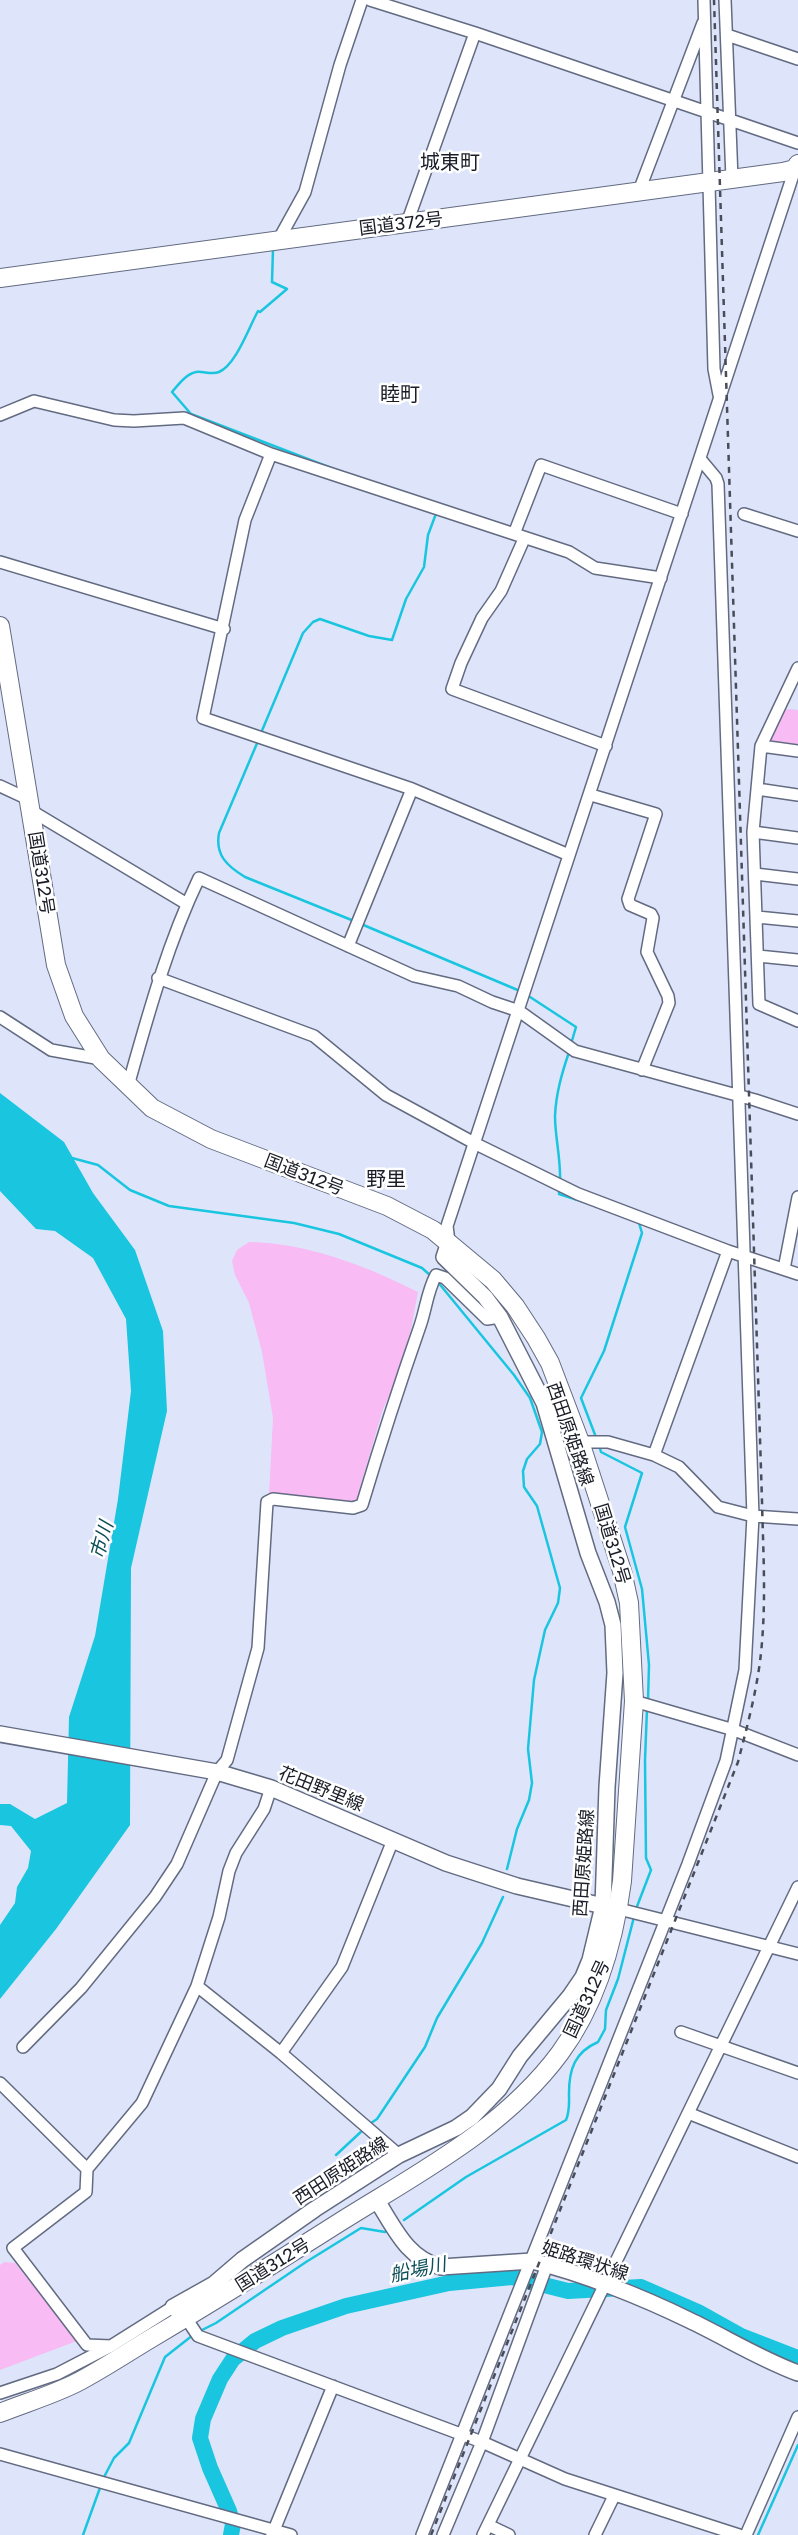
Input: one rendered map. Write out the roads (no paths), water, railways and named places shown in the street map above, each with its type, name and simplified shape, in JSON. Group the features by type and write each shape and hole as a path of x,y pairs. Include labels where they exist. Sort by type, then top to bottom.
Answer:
{"highway":[{"name":"国道372号","path":"0,278 638,191 796,172"},
{"name":"国道312号","path":"0,626 56,965 74,1016 101,1059 152,1108 211,1139 387,1206 433,1230 492,1280 515,1306 550,1362 580,1442 622,1571 629,1603 634,1700 605,1966 584,2013 561,2052 532,2088 504,2113 460,2146 376,2199 179,2312 75,2383 0,2413"}],"main road":[{"name":"西田原姫路線","path":"179,2312 242,2260 307,2214 399,2155 456,2128 472,2117 499,2089 520,2056 583,1977 611,1907 607,1787 615,1672 613,1625 607,1602 588,1553 544,1403 500,1317 485,1297 444,1258 448,1242"},
{"name":"花田野里線","path":"0,1734 212,1771 271,1788 446,1863 517,1886 611,1907"},
{"name":"姫路環状線","path":"376,2199 415,2256 427,2264 441,2267 532,2261 545,2271 604,2285 687,2319 775,2365 798,2373"}],"street":[{"path":"279,239 305,192 340,65 362,0"},
{"path":"704,0 714,369 719,396"},
{"path":"725,0 732,179"},
{"path":"377,1 798,143"},
{"path":"638,191 705,16"},
{"path":"407,223 474,33"},
{"path":"727,35 798,59"},
{"path":"448,1242 448,1226 701,460 719,396 796,172"},
{"path":"0,416 34,400 114,420 134,421 184,418 271,454 569,552 595,568 662,578"},
{"path":"271,454 245,520 224,629 203,718 412,789 569,855"},
{"path":"422,2535 688,1864 726,1761 745,1670 753,1516 718,484 716,478 701,460"},
{"path":"606,746 452,689 461,663 482,618 501,590 541,465 682,514"},
{"path":"744,514 797,526"},
{"path":"0,562 224,629"},
{"path":"798,668 761,746 753,832 759,1004 798,1020"},
{"path":"761,746 798,751"},
{"path":"0,786 187,904"},
{"path":"348,946 412,789"},
{"path":"757,789 798,795"},
{"path":"590,795 656,814 628,899 630,905 651,914 653,918 647,952 668,996 669,1003 642,1070"},
{"path":"753,832 798,838"},
{"path":"755,874 798,879"},
{"path":"128,1086 158,978 199,878 414,976 458,986 492,1002 519,1011 575,1050 738,1097 755,1100 798,1114"},
{"path":"757,917 798,921"},
{"path":"758,956 798,960"},
{"path":"158,978 314,1036 381,1091 476,1144 578,1194 744,1257 798,1274"},
{"path":"0,1017 51,1050 101,1059"},
{"path":"784,1269 798,1197"},
{"path":"654,1455 728,1251"},
{"path":"23,2048 81,1988 155,1897 177,1864 212,1771 227,1760 258,1648 268,1502 273,1499 353,1508 362,1505 388,1416 421,1323 428,1290 436,1275 445,1278 487,1319 500,1317"},
{"path":"580,1442 608,1442 654,1455 679,1467 718,1507 753,1516 798,1520"},
{"path":"634,1700 734,1730 798,1755"},
{"path":"110,2346 87,2345 13,2248 86,2192 87,2169 142,2103 197,1986 219,1917 229,1871 236,1853 264,1809 271,1788"},
{"path":"281,2052 342,1967 392,1840"},
{"path":"509,2535 485,2530 798,1887"},
{"path":"611,1907 798,1954"},
{"path":"197,1986 281,2052 399,2155"},
{"path":"681,2032 798,2073"},
{"path":"0,2083 87,2169"},
{"path":"688,2113 798,2157"},
{"path":"443,2535 482,2442 545,2271"},
{"path":"0,2393 57,2374 179,2312 198,2336 482,2442 519,2460 614,2496 740,2535"},
{"path":"274,2533 333,2386"},
{"path":"746,2535 798,2417"},
{"path":"0,2454 239,2520 274,2533 291,2535"},
{"path":"595,2535 614,2496"}],"water":[{"path":"0,1093 64,1142 93,1193 135,1250 163,1331 167,1411 131,1568 130,1825 56,1929 0,1999 0,1925 15,1903 17,1887 28,1868 31,1851 11,1826 0,1825 0,1804 10,1804 35,1819 67,1803 69,1717 95,1636 118,1499 131,1391 126,1319 93,1258 55,1231 36,1229 0,1191"}],"waterway":[{"path":"273,249 272,282 287,289 260,312 258,311 242,345 225,368 216,373 192,373 182,380 172,392 191,414 339,471"},
{"path":"261,733 303,633 313,622 320,619 369,636 392,640 406,599 424,567 428,535 437,511"},
{"path":"258,741 219,833 218,841 221,854 233,869 245,877 354,921"},
{"path":"361,924 520,991"},
{"path":"527,995 576,1027 571,1044"},
{"path":"560,1182 555,1116 560,1083 569,1052"},
{"path":"72,1158 98,1165 130,1190 169,1206 294,1223 339,1234 422,1268 431,1276"},
{"path":"559,1190 559,1194 590,1204"},
{"path":"597,1440 581,1398 604,1351 642,1233 639,1223"},
{"path":"437,1281 514,1375 530,1398 542,1432 540,1444 527,1459 523,1471 524,1487 537,1506 560,1588 558,1603 545,1630 534,1680 528,1749 532,1783 529,1800 517,1829 507,1869"},
{"path":"599,1445 601,1452 642,1473 625,1527 642,1589 649,1665 648,1701"},
{"path":"636,1909 651,1870 646,1858 645,1760 647,1709"},
{"path":"368,2125 377,2119 425,2047 437,2018 482,1943 503,1897"},
{"path":"404,2220 466,2177 566,2120 569,2110 569,2084 572,2069 579,2056 590,2046 598,2042 605,2029 606,2010 618,1979 634,1917"},
{"path":"336,2155 364,2129"},
{"path":"200,2331 216,2323 306,2262 361,2228 385,2232"},
{"name":"船場川","path":"231,2535 233,2524 229,2511 210,2468 200,2438 203,2419 220,2379 233,2359 255,2341 282,2328 346,2306 449,2283 512,2277 568,2291 641,2287 698,2312 741,2336 798,2358"},
{"path":"103,2479 114,2458 129,2443 165,2357 193,2335"},
{"path":"758,2535 798,2445"},
{"path":"83,2535 101,2485"}],"railway":[{"path":"431,2535 738,1762 753,1703 761,1657 764,1607 763,1554 714,0"}],"district":[{"name":"城東町","path":"450,163"},
{"name":"睦町","path":"400,395"},
{"name":"野里","path":"386,1180"}],"water label":[{"name":"市川","path":"102,1540"}]}
